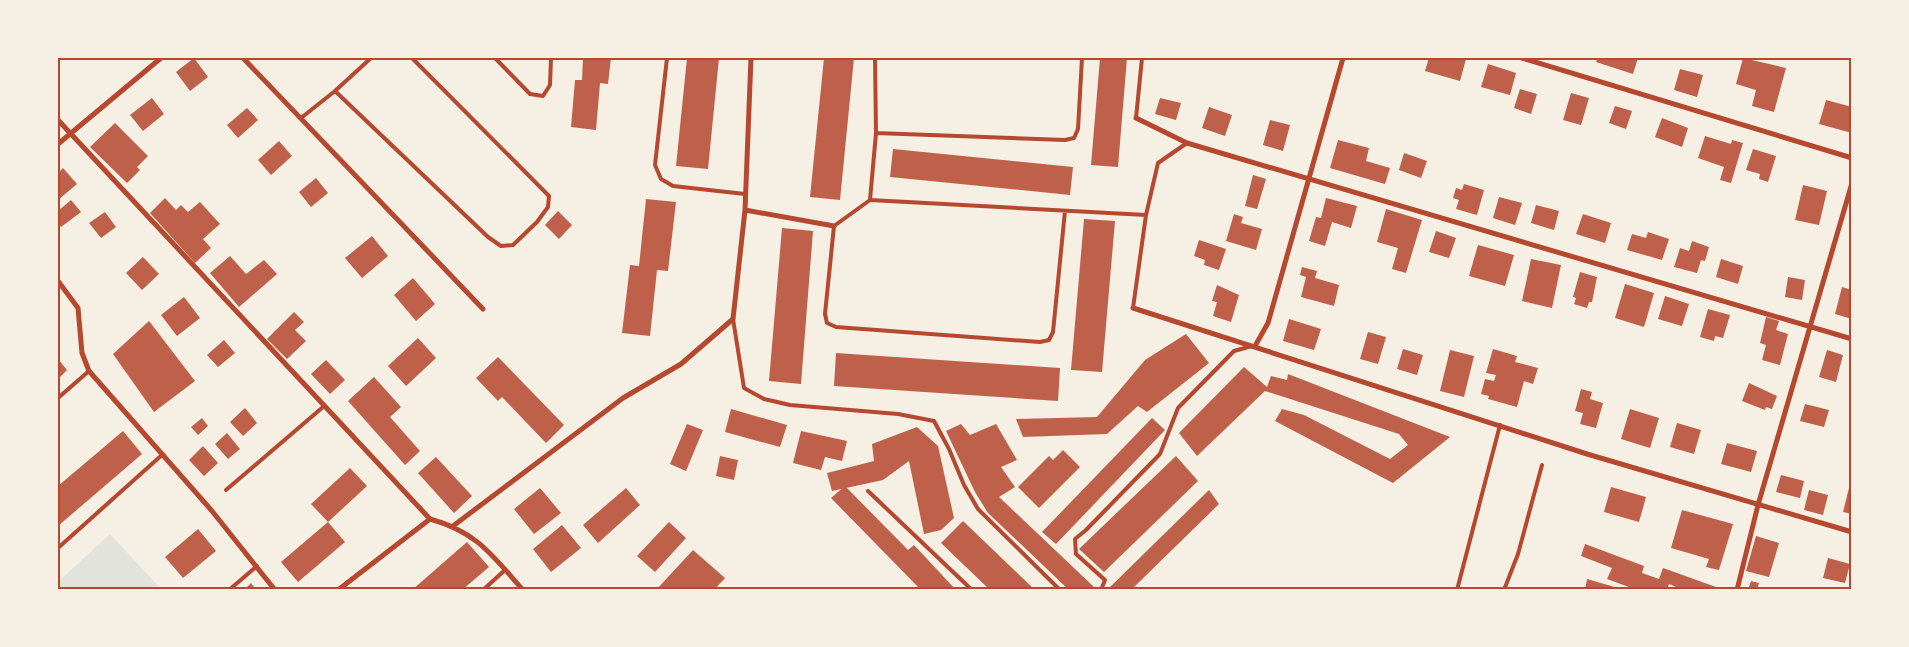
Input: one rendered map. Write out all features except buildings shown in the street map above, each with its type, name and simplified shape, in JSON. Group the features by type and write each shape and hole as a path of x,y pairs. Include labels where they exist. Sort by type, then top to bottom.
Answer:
{"street":[{"path":"58,144 161,58"},
{"path":"243,58 483,309"},
{"path":"453,526 624,398 681,364 733,320 745,210 751,58"},
{"path":"1255,346 1268,323 1343,58"},
{"path":"1522,58 1852,158"},
{"path":"1136,118 1187,144 1852,339"},
{"path":"58,120 323,407 395,479 430,519 453,526 483,545 522,590"},
{"path":"1737,590 1758,506 1852,183"},
{"path":"745,210 834,226"},
{"path":"58,281 78,308 82,352 90,372 163,454 275,590"},
{"path":"1133,308 1500,426 1758,506 1852,532"},
{"path":"338,590 430,519"}],"lane":[{"path":"301,118 335,91 371,58"},
{"path":"335,91 488,237 502,246 513,245 543,214 548,207 549,196 412,58"},
{"path":"494,58 530,94 543,96 550,86 551,58"},
{"path":"667,58 655,165 661,179 673,186 745,194"},
{"path":"870,200 876,133 875,58"},
{"path":"876,133 1065,140 1074,138 1078,129 1082,58"},
{"path":"1136,118 1142,58"},
{"path":"1133,308 1146,215 1158,163 1187,144"},
{"path":"1065,211 1053,332 1049,340 1040,342 836,327 827,323 825,314 834,226 870,200 1146,215"},
{"path":"733,320 744,388 764,399 790,405 898,414 934,421 950,449 964,485 978,509 1060,590"},
{"path":"1102,590 1105,580 1076,554 1075,539 1160,454 1178,408 1234,351 1255,346"},
{"path":"58,398 90,372"},
{"path":"226,490 323,407"},
{"path":"1457,590 1500,426"},
{"path":"58,548 163,454"},
{"path":"1504,590 1518,554 1542,465"},
{"path":"868,491 972,590"},
{"path":"229,590 257,566"},
{"path":"483,590 505,570"}],"shaded area":[{"path":"110,534 161,589 58,589 58,582"}]}
